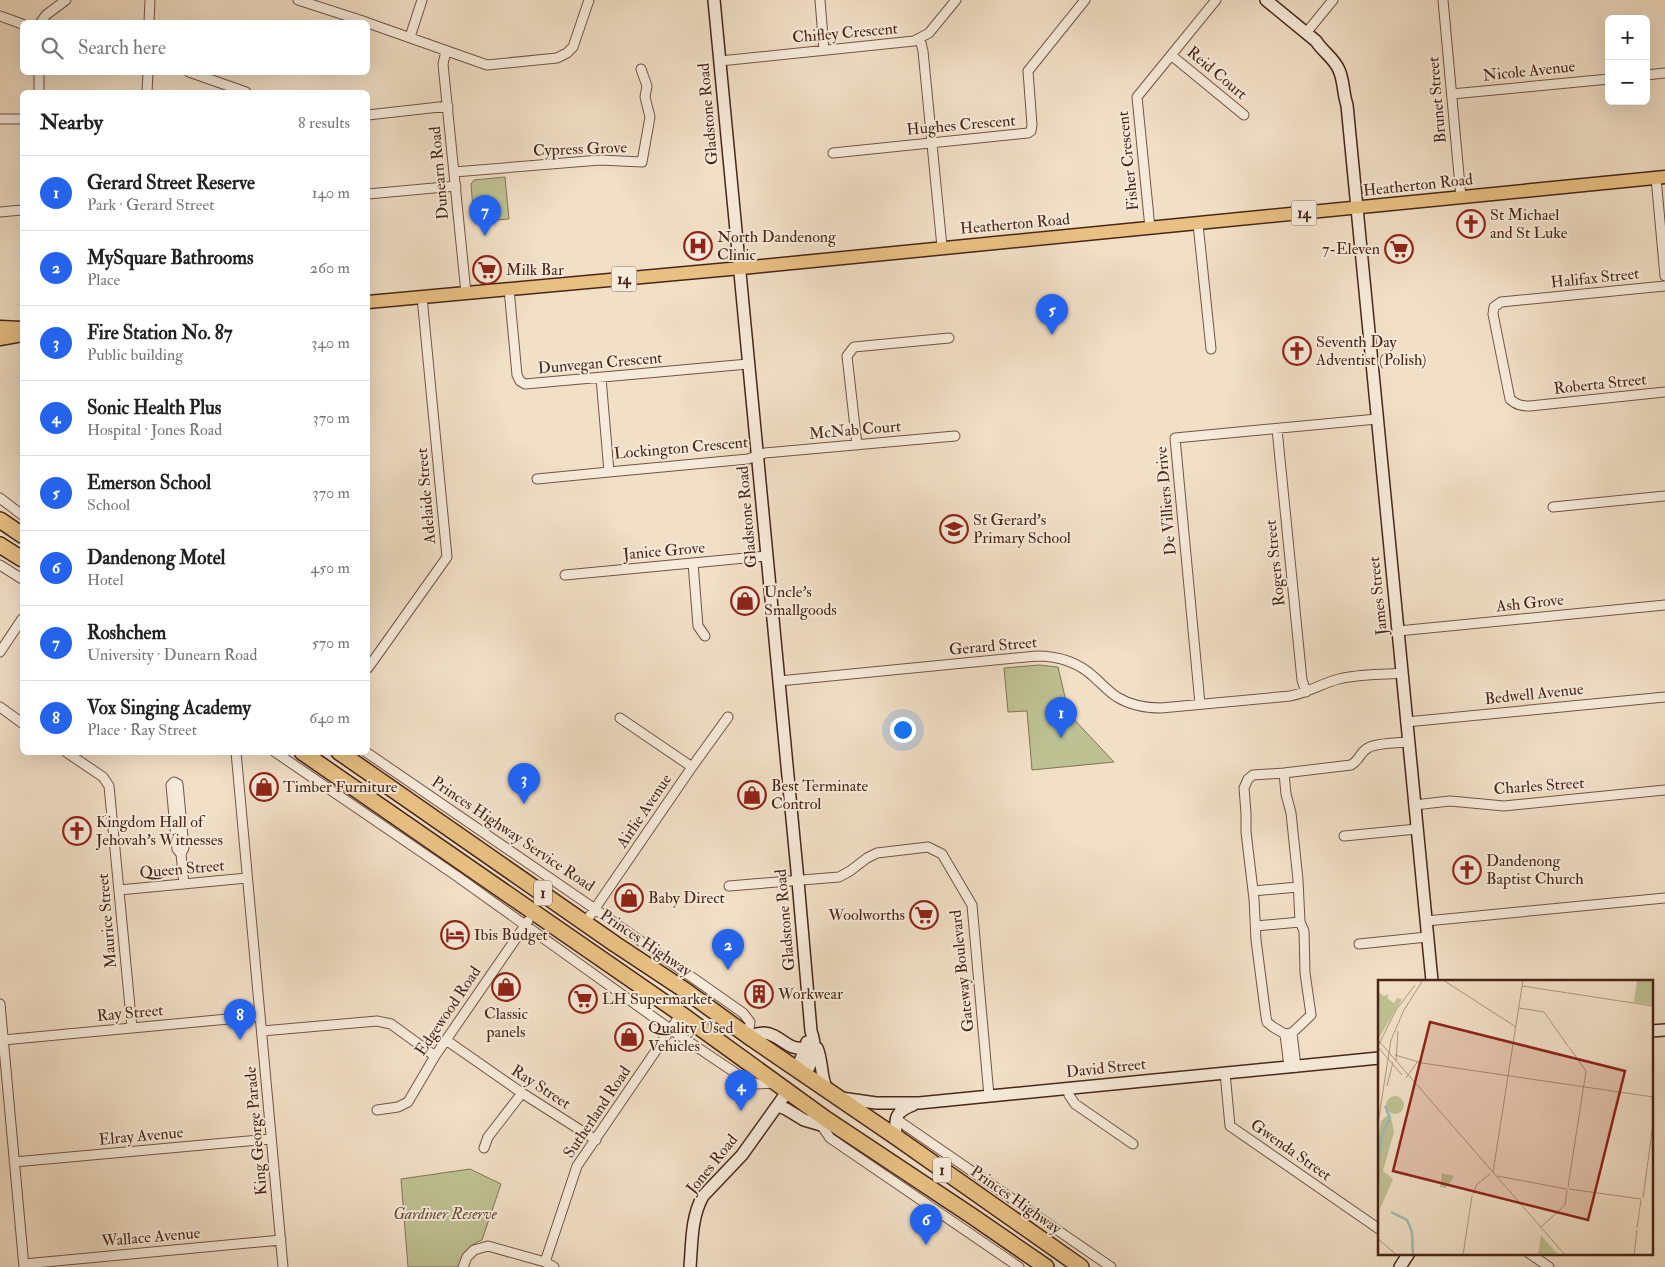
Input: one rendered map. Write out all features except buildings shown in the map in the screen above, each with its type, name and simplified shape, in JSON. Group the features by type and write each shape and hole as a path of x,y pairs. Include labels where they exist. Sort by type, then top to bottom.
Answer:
{"highway":[{"path":"0,520 20,534"},
{"path":"0,545 20,557"},
{"name":"1","path":"307,755 476,872 530,919 681,1014 787,1092 824,1122 972,1216 1046,1267"},
{"name":"Princes Highway","path":"343,755 686,991 1080,1267"},
{"path":"787,1092 800,1072"}],"main road":[{"name":"Gladstone Road","path":"714,0 798,881 810,1040 800,1072"},
{"name":"James Street","path":"1266,0 1316,41 1332,58 1339,69 1347,105 1432,980"},
{"name":"Heatherton Road","path":"370,302 1198,224 1660,178"},
{"path":"0,327 20,328"},
{"path":"0,339 20,335"},
{"path":"1652,1031 1665,1030"},
{"path":"748,1036 759,1034 775,1036 791,1048 810,1040 820,1058 822,1077 832,1094"},
{"name":"David Street","path":"832,1094 876,1103 919,1103 1378,1058"},
{"name":"Jones Road","path":"690,1267 693,1229 699,1203 703,1196 742,1156 787,1092"},
{"path":"901,1141 896,1119 898,1114 902,1109 919,1103"},
{"path":"778,1106 786,1108 804,1120 824,1122"},
{"path":"1400,1267 1408,1254"}],"street":[{"path":"43,20 66,0"},
{"path":"149,20 150,0"},
{"path":"298,0 312,2 358,20"},
{"path":"410,37 422,0"},
{"path":"370,24 487,65 557,58 573,47 588,0"},
{"path":"820,0 824,50"},
{"name":"Chifley Crescent","path":"720,61 909,42 920,39 929,33 956,0"},
{"name":"Hughes Crescent","path":"833,152 1025,134 1031,131 1028,71 1085,0"},
{"name":"Fisher Crescent","path":"1150,228 1136,97 1216,0"},
{"path":"1306,33 1334,0"},
{"name":"Brunet Street","path":"1443,0 1461,197"},
{"path":"0,16 20,23"},
{"path":"920,39 923,51 942,247"},
{"name":"Dunearn Road","path":"446,51 444,64 466,293"},
{"name":"Reid Court","path":"1171,55 1244,115"},
{"name":"Cypress Grove","path":"454,172 600,160 642,162 650,116 645,97 647,86 642,69"},
{"path":"1650,75 1665,73"},
{"path":"39,75 39,90"},
{"path":"147,90 148,75"},
{"path":"198,75 240,90"},
{"name":"Nicole Avenue","path":"1452,94 1605,79"},
{"path":"370,115 448,106"},
{"path":"0,119 20,120"},
{"path":"1660,178 1665,276"},
{"path":"370,194 456,186"},
{"path":"0,212 20,210"},
{"path":"1198,224 1211,349"},
{"name":"Halifax Street","path":"1537,405 1523,406 1514,404 1510,399 1493,314 1494,308 1501,302 1665,286"},
{"name":"Dunvegan Crescent","path":"509,289 517,375 520,381 528,385 748,364"},
{"name":"Adelaide Street","path":"370,665 446,557 422,297"},
{"path":"857,445 848,356 854,347 949,338"},
{"name":"Lockington Crescent","path":"600,378 609,472 752,459 758,456"},
{"name":"Roberta Street","path":"1537,405 1665,392"},
{"name":"De Villiers Drive","path":"1200,704 1174,438 1377,419"},
{"name":"Rogers Street","path":"1277,429 1302,680 1306,692"},
{"name":"McNab Court","path":"758,456 764,453 955,436"},
{"path":"537,479 609,472"},
{"path":"1553,507 1665,496"},
{"path":"0,498 20,514"},
{"name":"Janice Grove","path":"565,575 766,556"},
{"path":"693,563 698,626 705,636"},
{"path":"0,566 20,578"},
{"name":"Ash Grove","path":"1398,631 1665,605"},
{"path":"0,652 20,622"},
{"name":"Gerard Street","path":"779,681 1048,656 1061,658 1079,666 1089,672 1110,692 1123,700 1144,707 1161,708 1290,696 1306,692 1341,678 1402,673"},
{"name":"Bedwell Avenue","path":"1406,722 1665,697"},
{"path":"0,708 20,722"},
{"name":"Airlie Avenue","path":"585,923 728,717"},
{"path":"620,718 692,767"},
{"path":"1289,1034 1273,1027 1266,1019 1246,832 1245,784 1253,774 1284,773 1350,765 1359,760 1363,752 1370,747 1408,742"},
{"name":"Maurice Street","path":"70,755 103,777 108,783 132,1028"},
{"name":"King George Parade","path":"236,755 283,1267"},
{"path":"279,755 458,877 530,919 670,1029 749,1081 761,1084 775,1083"},
{"name":"Princes Highway Service Road","path":"370,755 743,1013 750,1022 748,1036"},
{"path":"1284,773 1286,794 1291,813 1300,922 1304,931 1311,1015 1289,1034"},
{"path":"181,854 177,849 171,785 174,782 178,784 184,848 181,854 184,884"},
{"name":"Charles Street","path":"1414,805 1450,801 1504,806 1665,790"},
{"path":"1344,836 1417,829"},
{"name":"Gateway Boulevard","path":"729,886 839,877 850,872 866,858 877,853 928,847 942,854 972,905 989,1096"},
{"path":"458,877 476,872"},
{"name":"Queen Street","path":"119,890 247,878"},
{"path":"1253,891 1298,887"},
{"path":"1426,921 1665,898"},
{"name":"Edgewood Road","path":"377,1110 398,1107 408,1102 434,1056 530,919"},
{"path":"1256,926 1300,922"},
{"path":"1359,944 1428,937"},
{"path":"0,1004 24,1266"},
{"name":"Sutherland Road","path":"545,1262 577,1166 681,1014"},
{"name":"Ray Street","path":"3,1040 260,1016"},
{"path":"262,1031 377,1021 391,1024 434,1056"},
{"path":"1289,1034 1292,1067"},
{"name":"Ray Street","path":"446,1040 522,1094 596,1140"},
{"name":"Gwenda Street","path":"1225,1073 1230,1126 1378,1228"},
{"path":"1068,1088 1069,1095 1076,1104 1133,1144"},
{"path":"484,1148 488,1137 522,1094"},
{"path":"896,1119 1111,1267"},
{"path":"824,1122 830,1138 1018,1267"},
{"name":"Elray Avenue","path":"14,1162 271,1139"},
{"path":"901,1141 942,1150"},
{"path":"953,1222 972,1216"},
{"name":"Wallace Avenue","path":"24,1266 281,1240"},
{"path":"462,1267 467,1257 474,1250 488,1246 545,1262 554,1267"},
{"path":"1530,1254 1549,1267"}],"green space":[{"path":"505,177 509,219 474,222 471,184 474,180"},
{"path":"1039,665 1058,667 1069,714 1114,762 1032,770 1027,711 1008,712 1004,668"},
{"name":"Gardiner Reserve","path":"470,1169 501,1184 482,1240 473,1244 467,1250 459,1267 408,1267 401,1179"}],"place":[{"name":"St Michael and St Luke","path":"1471,224"},
{"name":"Roshchem","path":"485,236"},
{"name":"North Dandenong Clinic","path":"698,246"},
{"name":"7-Eleven","path":"1399,249"},
{"name":"Milk Bar","path":"487,270"},
{"name":"Emerson School","path":"1052,335"},
{"name":"Seventh Day Adventist (Polish)","path":"1297,351"},
{"name":"St Gerard's Primary School","path":"954,529"},
{"name":"Uncle's Smallgoods","path":"745,601"},
{"name":"Gerard Street Reserve","path":"1061,738"},
{"name":"Timber Furniture","path":"264,787"},
{"name":"Best Terminate Control","path":"752,795"},
{"name":"Fire Station No. 87","path":"524,804"},
{"name":"Kingdom Hall of Jehovah's Witnesses","path":"77,831"},
{"name":"Dandenong Baptist Church","path":"1467,870"},
{"name":"Baby Direct","path":"629,898"},
{"name":"Woolworths","path":"924,915"},
{"name":"Ibis Budget","path":"455,935"},
{"name":"MySquare Bathrooms","path":"728,970"},
{"name":"Classic panels","path":"506,987"},
{"name":"Workwear","path":"759,994"},
{"name":"LH Supermarket","path":"583,999"},
{"name":"Quality Used Vehicles","path":"629,1037"},
{"name":"Vox Singing Academy","path":"240,1040"},
{"name":"Sonic Health Plus","path":"741,1111"},
{"name":"Dandenong Motel","path":"926,1245"}]}
